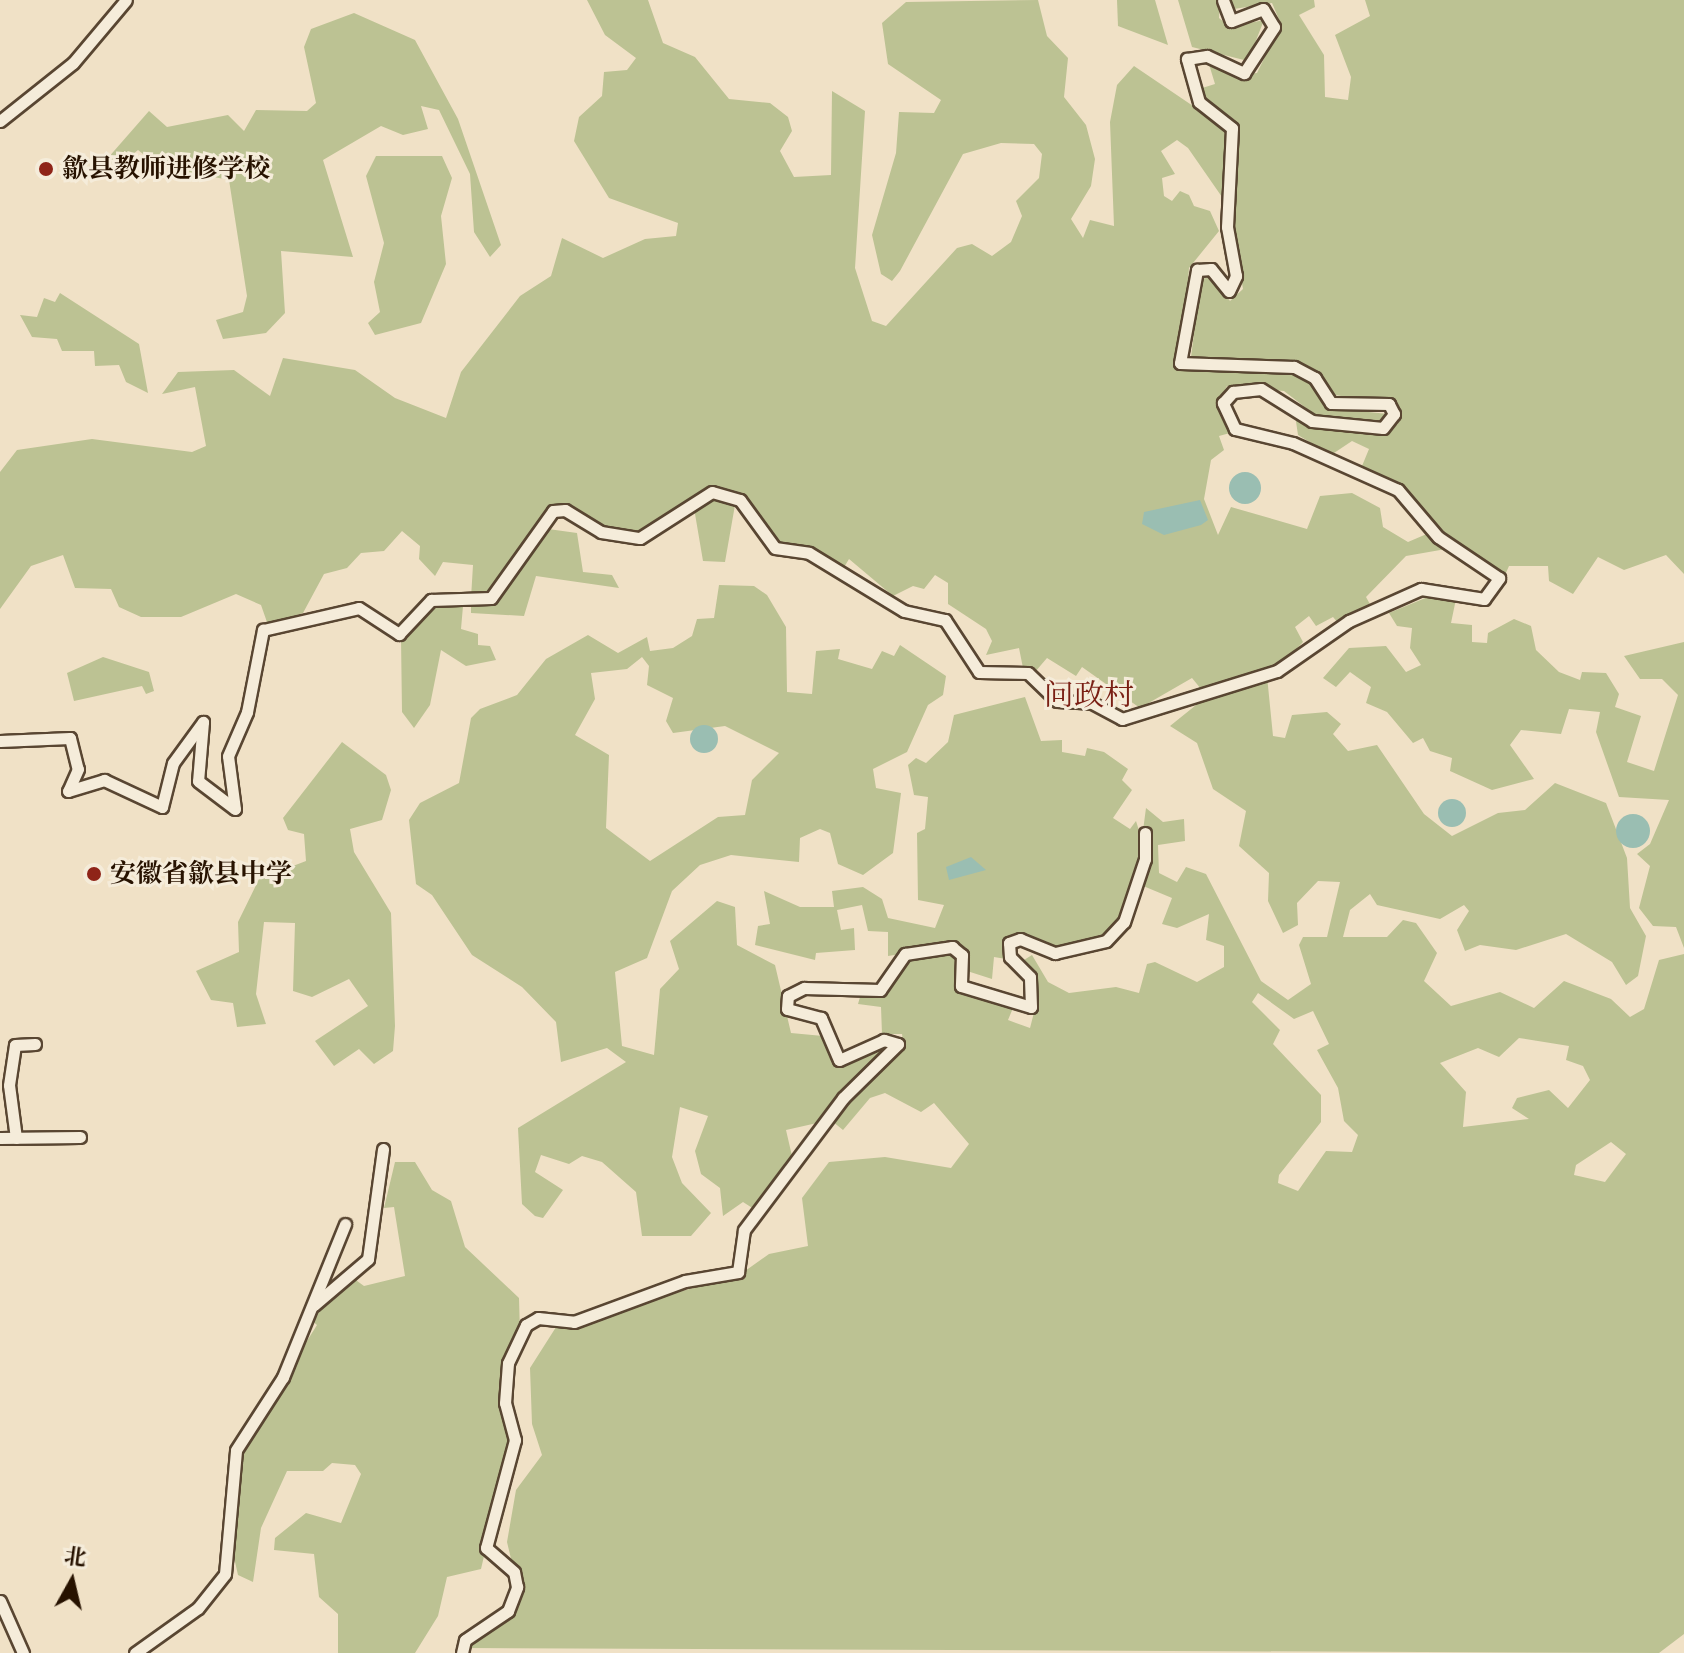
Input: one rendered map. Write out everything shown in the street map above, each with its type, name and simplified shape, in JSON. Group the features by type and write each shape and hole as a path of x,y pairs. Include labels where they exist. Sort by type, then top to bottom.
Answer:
{"street":[{"path":"0,121 73,63 126,0"},
{"path":"0,741 70,738 78,769 70,792 104,780 162,807 173,763 203,722 198,781 208,796 235,809 228,756 247,712 263,630 359,608 399,634 431,600 493,596 553,511 568,511 601,532 640,538 712,492 740,500 775,548 809,553 904,611 945,620 979,672 1028,673 1057,701 1092,703 1122,719 1277,671 1349,621 1421,589 1484,599 1499,578 1438,537 1398,490 1293,443 1244,434 1223,403 1233,392 1261,389 1312,421 1383,428 1394,414 1389,404 1336,405 1294,367 1180,363 1197,270 1211,269 1229,291 1236,276 1227,227 1232,128 1199,102 1187,59 1207,56 1244,73 1274,27 1265,9 1231,21 1223,0"},
{"path":"462,1653 465,1640 508,1611 517,1584 486,1548 515,1440 505,1403 508,1363 526,1325 538,1318 574,1322 685,1281 738,1272 744,1230 843,1098 898,1044 884,1040 839,1060 821,1018 787,1009 788,996 804,988 880,990 905,954 952,947 962,955 961,986 1031,1007 1030,977 1010,957 1009,943 1020,939 1055,953 1106,941 1124,922 1145,859 1145,833"},
{"path":"16,1138 9,1085 15,1045 35,1044"},
{"path":"0,1138 80,1137"},
{"path":"311,1308 368,1259 383,1149"},
{"path":"135,1653 198,1608 225,1574 236,1450 273,1396 345,1224"},
{"path":"0,1601 23,1653"}],"green space":[{"path":"587,0 648,0 663,43 695,57 729,99 770,103 788,117 792,131 780,151 794,177 831,175 832,91 865,111 855,268 872,321 886,326 957,248 972,244 992,256 1011,242 1022,216 1016,201 1039,178 1042,154 1034,144 1001,143 963,154 900,271 892,281 881,274 872,235 896,153 899,112 934,113 941,100 888,64 882,23 906,2 1038,0 1047,36 1068,58 1064,97 1086,125 1095,159 1091,186 1071,219 1083,238 1090,220 1114,226 1110,122 1117,85 1134,66 1227,129 1222,197 1188,148 1177,140 1161,151 1175,174 1162,178 1164,196 1172,201 1180,191 1189,195 1194,206 1210,211 1219,231 1189,268 1180,369 1303,374 1330,408 1388,414 1383,423 1319,418 1284,391 1227,386 1217,405 1230,433 1219,436 1224,450 1211,460 1204,499 1218,535 1231,507 1307,529 1320,496 1352,493 1380,508 1383,527 1408,542 1429,533 1446,549 1406,556 1366,597 1371,606 1339,624 1333,617 1316,626 1309,616 1295,627 1303,642 1284,662 1201,689 1192,678 1140,708 1082,667 1076,676 1047,658 1035,672 1023,668 1019,648 986,655 992,641 986,629 948,604 948,583 935,575 924,589 913,586 893,596 849,559 843,569 814,552 766,546 735,505 725,562 703,561 694,508 673,525 639,534 610,532 559,507 486,598 471,598 473,565 443,562 435,576 419,559 420,546 402,531 384,551 361,553 347,568 324,574 303,613 268,625 261,605 236,594 181,617 141,617 119,607 111,589 75,588 63,555 31,566 0,609 0,472 17,450 92,439 192,452 206,446 195,387 162,394 178,372 234,370 270,396 283,358 355,370 395,398 446,418 461,372 520,296 551,276 562,238 603,258 645,239 676,236 678,223 609,198 574,141 579,117 602,96 604,72 627,70 636,58 605,35"},
{"path":"1117,0 1155,0 1168,45 1118,26"},
{"path":"1178,0 1220,0 1219,18 1230,27 1264,20 1248,61 1192,47"},
{"path":"1230,0 1314,0 1315,7 1299,15 1324,55 1325,97 1348,100 1351,77 1335,35 1370,16 1365,0 1684,0 1684,574 1666,555 1624,570 1598,557 1573,594 1549,581 1548,566 1509,566 1505,575 1456,546 1410,493 1362,466 1369,449 1352,441 1331,455 1298,435 1294,408 1327,428 1381,433 1398,424 1396,405 1335,395 1309,366 1191,357 1201,279 1211,277 1230,301 1243,289 1230,213 1235,120 1209,106 1199,89 1215,84 1208,61 1233,76 1257,73 1281,24 1272,3 1234,9"},
{"path":"354,13 415,40 458,119 501,245 490,257 474,232 470,174 439,110 421,106 428,129 403,135 381,126 323,160 353,257 281,251 285,313 266,333 223,339 216,320 243,312 247,296 229,180 158,166 138,150 116,168 107,159 149,111 167,127 228,115 244,131 256,110 307,111 316,103 304,47 311,29"},
{"path":"376,156 442,156 452,178 441,216 446,264 421,323 375,335 368,323 380,312 374,282 384,243 366,176"},
{"path":"60,293 139,344 148,393 126,382 119,365 95,366 94,351 62,351 57,339 32,337 20,315 37,317 44,298 55,302"},
{"path":"541,528 577,533 583,572 612,575 619,588 536,576 524,616 471,613 471,605 490,603"},
{"path":"719,585 754,586 767,595 786,627 787,692 812,694 816,651 840,649 838,659 872,669 882,651 894,656 900,645 946,676 943,695 928,705 907,752 873,769 876,788 901,793 893,853 863,875 838,864 830,833 820,829 800,838 799,862 731,855 700,865 672,891 647,958 615,972 622,1046 654,1055 660,989 679,969 670,941 717,901 735,907 737,945 775,965 791,1033 823,1036 839,1063 892,1044 817,1123 786,1130 792,1156 757,1211 743,1202 723,1216 720,1188 701,1174 695,1151 708,1116 680,1107 672,1157 682,1183 711,1213 691,1236 642,1236 636,1192 602,1162 582,1156 569,1164 541,1155 535,1172 563,1190 543,1218 535,1216 522,1204 518,1128 626,1062 607,1048 561,1062 556,1022 522,987 472,955 432,895 416,884 409,820 420,803 459,783 471,718 480,709 517,695 546,659 588,635 618,653 647,637 650,651 673,648 692,636 697,619 714,618","holes":["642,657 649,666 647,685 673,698 666,721 673,733 725,726 779,753 752,780 745,815 718,817 650,861 606,828 609,755 575,735 595,699 591,673 627,669"]},
{"path":"1435,594 1456,599 1451,623 1472,625 1472,642 1487,643 1488,633 1514,619 1531,626 1536,650 1559,672 1580,680 1582,672 1606,673 1619,694 1615,707 1641,716 1627,762 1654,771 1678,695 1662,679 1640,679 1624,656 1684,642 1684,948 1676,927 1653,926 1639,908 1650,866 1637,854 1650,844 1669,800 1619,797 1596,732 1600,712 1569,709 1561,734 1521,730 1510,745 1534,779 1492,790 1450,771 1452,758 1430,751 1423,738 1413,743 1387,712 1366,703 1371,687 1350,672 1336,687 1323,678 1349,648 1386,646 1406,672 1421,665 1410,648 1412,628 1397,626 1389,613"},
{"path":"434,605 463,606 461,629 478,634 478,645 490,646 496,660 466,666 441,650 430,705 414,728 402,712 401,638"},
{"path":"103,657 149,672 154,691 146,694 142,686 74,701 67,673"},
{"path":"1267,676 1273,736 1285,738 1292,715 1327,712 1341,724 1333,734 1348,751 1377,745 1424,814 1452,836 1498,813 1525,810 1555,783 1606,803 1627,858 1630,908 1646,936 1638,976 1626,985 1612,962 1566,934 1516,950 1480,945 1465,951 1457,930 1469,911 1464,905 1440,919 1377,905 1370,894 1350,910 1343,937 1387,937 1403,920 1416,923 1437,953 1424,981 1451,1006 1500,992 1534,1008 1564,981 1611,999 1630,1017 1644,1009 1659,960 1684,954 1684,1634 1659,1653 466,1648 509,1617 520,1596 507,1542 516,1490 542,1455 532,1424 530,1368 558,1324 738,1276 769,1254 808,1246 802,1198 829,1162 885,1157 951,1168 969,1144 934,1103 921,1112 885,1093 870,1098 843,1130 832,1121 904,1048 902,1034 882,1034 881,1007 858,1004 860,997 892,988 904,960 955,952 957,985 1013,1008 1008,1020 1030,1028 1037,1001 1024,960 1032,955 1048,982 1069,993 1116,987 1139,993 1147,964 1155,962 1197,982 1224,967 1224,946 1206,940 1209,914 1177,928 1162,924 1172,898 1136,883 1146,808 1163,822 1184,819 1185,841 1158,845 1159,873 1177,882 1186,867 1206,874 1261,981 1288,1000 1311,984 1299,945 1303,937 1327,937 1340,882 1318,881 1297,903 1298,925 1283,933 1268,901 1269,873 1239,846 1246,811 1213,789 1197,743 1170,726 1206,697","holes":["1258,993 1294,1019 1313,1011 1329,1044 1317,1050 1338,1088 1344,1121 1358,1135 1352,1152 1326,1151 1298,1191 1278,1183 1279,1175 1321,1122 1321,1095 1273,1044 1280,1030 1252,1002","1519,1038 1569,1046 1566,1060 1583,1066 1590,1080 1568,1108 1549,1090 1517,1098 1512,1108 1529,1119 1463,1127 1466,1092 1440,1063 1478,1048 1499,1057","1611,1142 1626,1154 1605,1182 1574,1175 1576,1165"]},
{"path":"1025,697 1041,741 1062,740 1062,752 1085,756 1087,748 1104,752 1128,769 1122,780 1132,790 1113,818 1130,829 1136,821 1143,843 1121,922 1094,943 1050,949 1014,935 1004,945 1006,959 994,957 992,979 964,970 967,953 957,945 888,956 888,932 868,931 862,905 837,910 841,930 854,928 855,950 816,953 815,960 755,945 758,926 770,924 764,891 800,907 834,907 832,891 863,887 882,899 888,918 935,928 944,905 918,900 917,833 925,829 928,797 914,795 908,765 916,758 926,763 948,742 954,715"},
{"path":"342,742 386,775 391,790 382,820 350,829 354,852 391,913 395,1026 393,1051 374,1064 359,1049 334,1066 315,1041 368,1006 349,979 312,997 293,991 295,923 264,922 256,994 266,1024 237,1027 233,1003 211,1000 196,971 239,952 238,922 259,879 306,861 304,834 288,830 283,818"},
{"path":"395,1162 415,1162 432,1190 451,1201 465,1247 519,1298 520,1333 506,1360 512,1437 481,1569 447,1577 438,1616 415,1653 338,1653 338,1614 319,1597 314,1554 274,1550 275,1538 306,1513 341,1523 361,1474 355,1465 332,1463 323,1471 287,1471 261,1528 253,1582 238,1575 233,1553 232,1482 241,1446 317,1325 311,1320 315,1307 353,1278 364,1286 405,1276 394,1207 384,1208"}],"water":[{"path":"1245,472 1257,476 1261,488 1257,500 1245,504 1233,500 1229,488 1233,476"},
{"path":"1200,500 1208,520 1201,525 1164,535 1142,524 1144,512"},
{"path":"704,725 714,729 718,739 714,749 704,753 694,749 690,739 694,729"},
{"path":"1452,799 1462,803 1466,813 1462,823 1452,827 1442,823 1438,813 1442,803"},
{"path":"1633,814 1645,819 1650,831 1645,843 1633,848 1621,843 1616,831 1621,819"},
{"path":"971,857 986,870 949,880 946,867"}],"place":[{"name":"歙县教师进修学校","path":"46,169"},
{"name":"安徽省歙县中学","path":"94,874"}],"district":[{"name":"问政村","path":"1089,696"}]}
